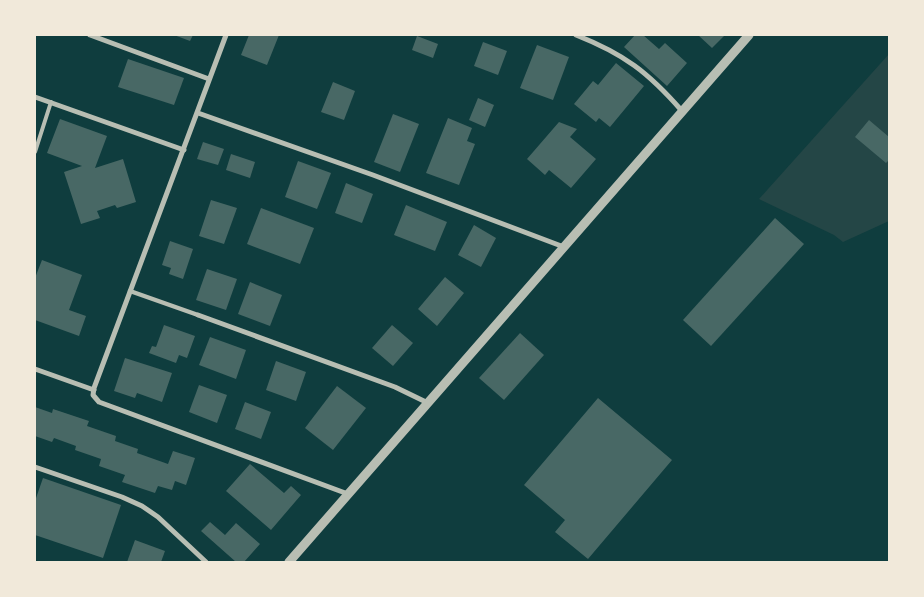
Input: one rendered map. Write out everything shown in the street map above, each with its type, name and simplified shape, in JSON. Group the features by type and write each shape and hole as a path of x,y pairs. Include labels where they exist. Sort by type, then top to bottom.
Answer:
{"street":[{"path":"90,35 209,79"},
{"path":"226,35 94,390 94,397 99,402 348,494"},
{"path":"576,35 627,59 659,86 682,111"},
{"path":"289,562 748,35"},
{"path":"35,97 184,150"},
{"path":"198,113 373,175 564,247"},
{"path":"130,292 395,387 428,403"},
{"path":"35,369 94,390"},
{"path":"35,467 122,497 142,506 158,517 206,562"}],"lane":[{"path":"35,152 51,102"}],"shaded area":[{"path":"889,54 889,221 843,242 834,235 759,199"}],"building":[{"path":"174,35 193,35 190,41"},
{"path":"249,35 279,35 267,65 241,55"},
{"path":"635,35 643,35 659,49 665,43 687,63 667,86 624,47"},
{"path":"698,35 725,35 712,48"},
{"path":"417,36 438,44 433,58 412,50"},
{"path":"483,42 507,51 498,75 474,66"},
{"path":"537,45 569,57 553,100 520,88"},
{"path":"128,59 184,78 174,105 118,87"},
{"path":"616,63 644,86 610,127 599,118 596,122 574,104 593,81 598,85"},
{"path":"333,82 355,91 344,120 321,112"},
{"path":"478,98 494,105 485,127 469,120"},
{"path":"393,114 419,124 400,172 374,162"},
{"path":"448,118 472,128 467,141 475,144 459,185 426,173"},
{"path":"60,119 107,136 95,168 123,159 136,202 117,208 115,205 97,211 100,218 81,224 64,172 82,166 47,153"},
{"path":"869,120 889,137 889,160 886,163 855,137"},
{"path":"559,122 577,129 570,137 596,159 571,188 549,170 545,175 527,159"},
{"path":"203,142 224,149 218,165 197,159"},
{"path":"231,154 255,162 250,178 226,170"},
{"path":"298,161 331,173 317,209 285,197"},
{"path":"346,183 373,194 362,223 335,213"},
{"path":"211,200 237,208 224,244 199,236"},
{"path":"406,205 447,222 435,251 394,235"},
{"path":"261,208 314,228 300,264 247,244"},
{"path":"775,218 804,244 711,346 683,320"},
{"path":"474,225 496,238 481,267 458,255"},
{"path":"170,241 193,249 183,279 169,274 171,268 162,265"},
{"path":"42,260 82,275 69,310 86,316 79,336 35,320 35,278"},
{"path":"207,269 237,279 226,310 196,300"},
{"path":"445,277 464,293 437,326 418,309"},
{"path":"250,282 282,295 270,326 238,314"},
{"path":"164,325 195,336 187,358 179,355 176,363 149,353 152,346 156,347"},
{"path":"392,325 413,343 393,366 372,348"},
{"path":"520,333 544,355 504,400 479,378"},
{"path":"210,337 246,350 236,379 199,365"},
{"path":"125,358 172,373 162,402 137,393 135,398 114,391"},
{"path":"276,361 306,372 296,401 266,390"},
{"path":"199,385 227,395 217,423 189,412"},
{"path":"337,386 366,408 333,450 305,428"},
{"path":"598,398 672,460 588,559 555,532 565,520 524,485"},
{"path":"245,402 271,412 261,439 235,429"},
{"path":"35,407 52,413 53,409 89,421 87,426 116,436 115,441 138,449 137,453 168,464 173,451 195,458 186,485 175,481 172,490 158,486 155,493 122,482 125,475 99,466 101,459 75,450 76,446 54,438 52,442 35,436"},
{"path":"250,464 284,493 291,486 301,495 271,530 226,491"},
{"path":"43,478 121,505 103,558 35,535 35,501"},
{"path":"210,522 225,535 236,523 260,544 244,562 236,562 201,531"},
{"path":"135,540 165,551 161,562 127,562"}]}
